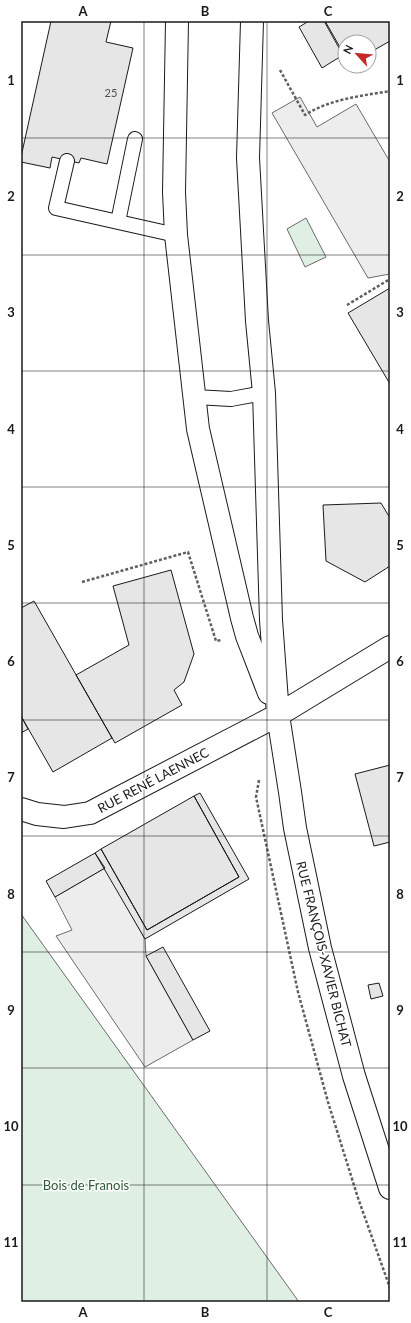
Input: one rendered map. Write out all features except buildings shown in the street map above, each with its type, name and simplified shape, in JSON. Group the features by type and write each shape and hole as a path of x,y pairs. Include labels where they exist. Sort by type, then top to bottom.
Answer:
{"street":[{"path":"177,21 174,192 176,235 198,429 247,636 278,715"},
{"path":"252,21 248,158 257,321 264,393 271,620 278,715"},
{"name":"RUE RENÉ LAENNEC","path":"21,809 38,814 64,817 90,813 278,715 390,647"},
{"name":"RUE FRANÇOIS-XAVIER BICHAT","path":"278,715 295,828 320,948 354,1076 390,1188"}],"lane":[{"path":"118,222 135,139"},
{"path":"67,161 56,208 176,235"},
{"path":"194,397 231,399 264,393"}],"path":[{"path":"278,66 305,116 317,108 333,102 390,91"},
{"path":"347,305 390,279"},
{"path":"82,582 188,552 216,641 222,640"}],"green space":[{"path":"306,218 326,257 305,267 287,229"},
{"name":"Bois de Franois","path":"21,914 299,1302 21,1302"}],"shaded area":[{"path":"300,97 317,127 356,104 390,162 390,274 368,278 272,113"},
{"path":"105,868 145,939 146,956 193,1040 145,1067 56,936 72,930 55,897"}]}
